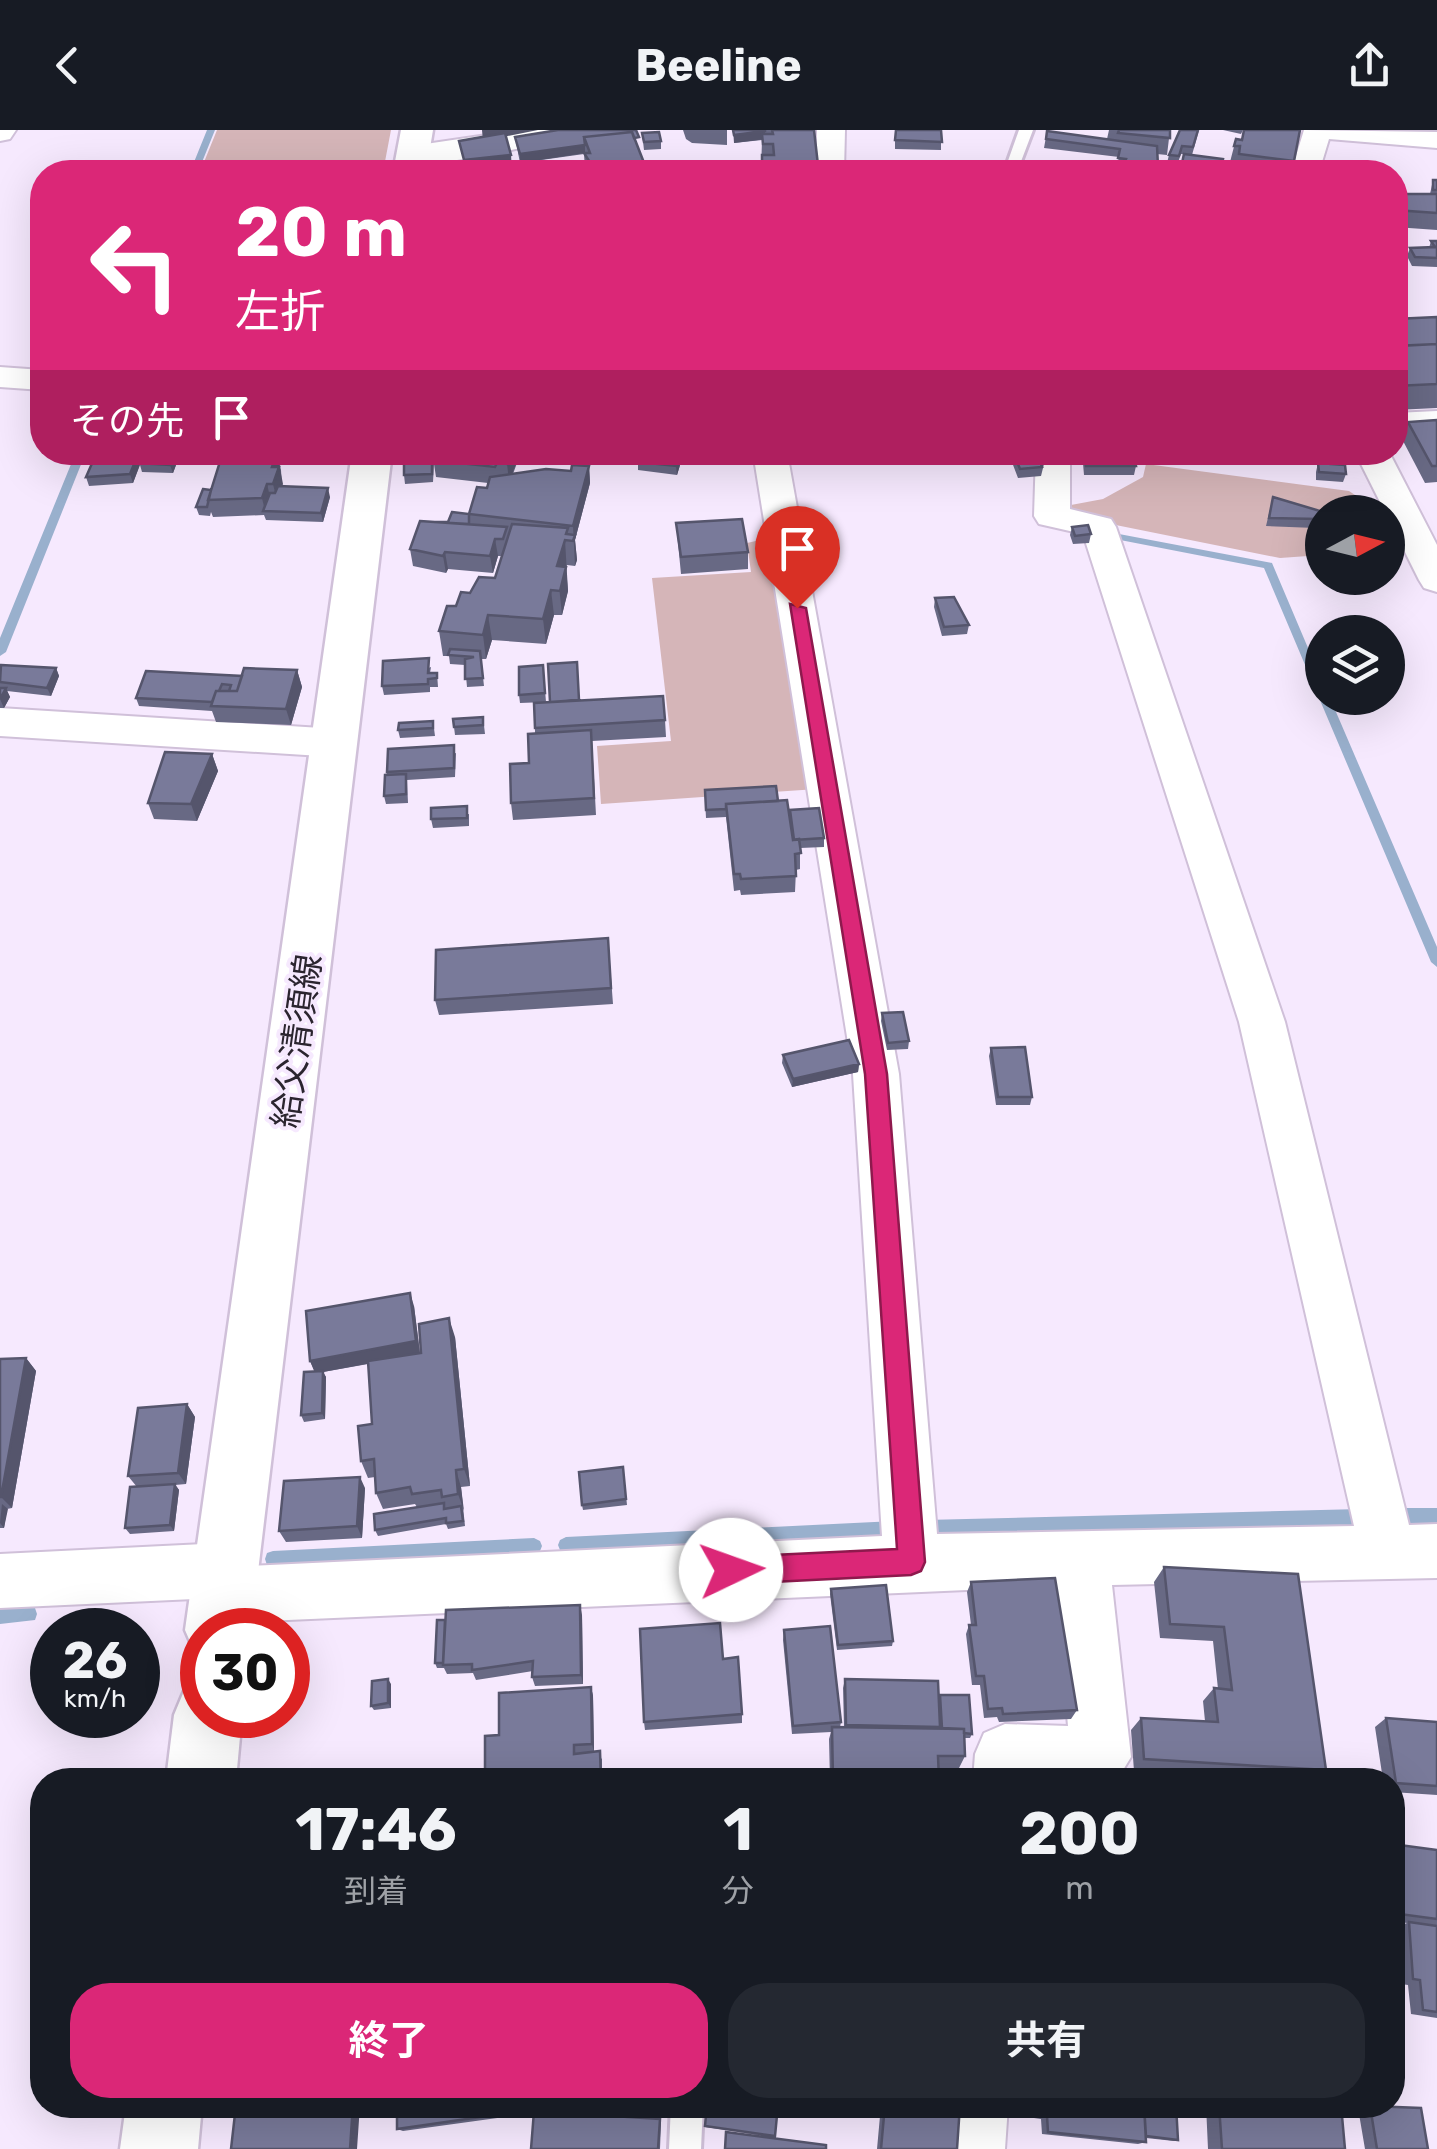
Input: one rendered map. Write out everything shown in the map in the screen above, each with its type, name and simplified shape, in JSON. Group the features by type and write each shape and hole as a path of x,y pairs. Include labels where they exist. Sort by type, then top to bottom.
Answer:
{"main road":[{"name":"給父清須線","path":"221,1598 337,743 370,465"},
{"path":"202,1768 206,1738"},
{"path":"159,2149 163,2118"}],"street":[{"path":"413,152 441,154 564,130"},
{"path":"830,160 831,130"},
{"path":"1308,160 1318,130 1437,140"},
{"path":"0,378 30,379"},
{"path":"1408,422 1437,421"},
{"path":"772,465 876,1074 911,1562"},
{"path":"0,1581 221,1598 911,1562 1412,1552 1262,1022 1098,528 1052,516 1053,465"},
{"path":"1379,465 1437,580"},
{"path":"0,722 337,743"},
{"path":"1004,1768 1005,1754 1101,1757 1080,1558"},
{"path":"972,2149 974,2118"}],"lane":[{"path":"1015,160 1026,130"},
{"path":"684,2149 686,2118"}],"shaded area":[{"path":"217,130 391,130 385,160 205,160"},
{"path":"1146,465 1349,491 1355,495 1305,495 1305,556 1280,558 1076,517 1071,505 1103,499 1143,477"},
{"path":"772,540 817,789 601,804 597,746 671,741 652,578 751,572 747,543"}],"building":[{"path":"558,130 636,130 639,137 634,138 632,132 584,137 585,145 520,154 515,137"},
{"path":"733,130 765,130 765,131 734,135"},
{"path":"772,130 814,130 817,160 762,160 762,155 774,155 773,144 763,144 762,134 773,134"},
{"path":"896,130 941,130 942,142 895,140"},
{"path":"1170,130 1170,138 1118,133"},
{"path":"1180,130 1198,130 1193,147 1182,146 1179,156 1169,155"},
{"path":"1244,130 1300,130 1294,160 1239,154 1240,146 1234,146 1236,139 1242,140"},
{"path":"1047,131 1157,146 1158,160 1126,160 1118,158 1120,149 1046,139"},
{"path":"632,132 643,160 588,160 584,153 590,153 584,137"},
{"path":"659,132 661,141 644,142 642,133"},
{"path":"505,133 511,155 464,160 459,141"},
{"path":"1184,154 1223,159 1223,160 1183,160"},
{"path":"1408,194 1437,194 1437,213 1408,211"},
{"path":"1431,241 1437,241 1437,258 1415,257 1410,248 1435,247"},
{"path":"1437,317 1437,344 1408,346 1408,318"},
{"path":"1437,344 1437,384 1408,385 1408,345"},
{"path":"1437,420 1437,466 1432,466 1408,422"},
{"path":"91,465 134,465 130,474 86,477"},
{"path":"219,465 279,467 262,498 208,500"},
{"path":"404,465 432,465 432,474 404,475"},
{"path":"572,465 589,466 573,526 469,514 477,487 487,488 490,477 546,469 571,471"},
{"path":"1018,465 1042,467 1020,469"},
{"path":"1318,465 1345,465 1346,474 1319,472"},
{"path":"278,486 328,488 321,513 263,511 270,493 275,493"},
{"path":"203,489 211,490 207,507 196,507"},
{"path":"1273,497 1305,507 1305,519 1269,518"},
{"path":"452,512 469,514 469,524 434,522 448,522"},
{"path":"742,519 748,552 681,557 676,523"},
{"path":"420,521 507,527 503,539 495,539 490,556 445,552 443,556 410,549"},
{"path":"512,524 568,528 566,534 575,535 573,541 565,540 557,566 566,567 560,591 551,590 543,619 488,615 483,635 439,631 447,606 456,606 461,592 470,593 479,577 495,578"},
{"path":"1088,525 1091,534 1075,536 1072,527"},
{"path":"954,597 969,625 944,627 935,598"},
{"path":"450,649 480,651 483,678 465,679 465,659 474,657 448,655"},
{"path":"429,658 428,673 437,673 437,678 428,679 428,684 382,686 383,661"},
{"path":"577,662 579,700 550,702 548,664"},
{"path":"1,665 56,668 47,688 0,682"},
{"path":"543,665 545,693 519,695 519,667"},
{"path":"244,668 297,670 286,709 211,706 216,691 237,691"},
{"path":"146,671 242,676 237,691 229,691 231,685 222,684 212,702 136,698"},
{"path":"663,696 665,720 535,728 534,703"},
{"path":"483,717 483,725 454,727 453,719"},
{"path":"433,721 433,728 398,730 399,723"},
{"path":"591,730 594,798 511,803 510,764 529,763 528,734"},
{"path":"454,745 454,768 387,772 388,749"},
{"path":"165,752 212,754 191,804 148,803"},
{"path":"406,774 406,794 384,796 385,775"},
{"path":"776,786 778,801 726,804 726,809 706,810 705,790"},
{"path":"787,800 793,840 799,839 801,853 795,854 796,876 741,879 740,874 734,874 726,804"},
{"path":"467,806 467,818 431,819 431,808"},
{"path":"819,808 824,838 794,840 790,810"},
{"path":"608,938 611,988 435,1000 436,950"},
{"path":"903,1012 909,1041 888,1043 882,1013"},
{"path":"849,1040 859,1064 793,1079 783,1055"},
{"path":"1025,1047 1032,1097 998,1097 991,1048"},
{"path":"410,1293 416,1341 310,1361 306,1311"},
{"path":"449,1318 464,1469 456,1470 458,1494 442,1497 441,1490 412,1494 410,1487 376,1493 374,1459 361,1461 358,1426 372,1424 368,1361 421,1353 419,1324"},
{"path":"26,1358 1,1497 0,1497 0,1359"},
{"path":"323,1371 322,1413 301,1415 304,1372"},
{"path":"187,1404 178,1473 128,1476 138,1408"},
{"path":"623,1467 626,1499 582,1505 579,1472"},
{"path":"360,1477 357,1526 279,1531 284,1481"},
{"path":"175,1484 170,1525 125,1528 130,1487"},
{"path":"444,1503 444,1509 461,1506 463,1521 446,1523 446,1518 375,1530 374,1514"},
{"path":"1164,1567 1298,1574 1326,1768 1144,1759 1141,1718 1218,1722 1214,1688 1232,1690 1224,1627 1170,1624"},
{"path":"1055,1578 1077,1710 1003,1714 1002,1708 988,1709 984,1676 976,1676 969,1625 976,1625 971,1582"},
{"path":"886,1585 893,1641 838,1645 831,1589"},
{"path":"580,1605 581,1675 532,1677 533,1661 472,1670 472,1664 443,1665 446,1610"},
{"path":"437,1620 445,1620 443,1663 435,1663"},
{"path":"720,1623 723,1659 738,1657 742,1714 644,1722 640,1629"},
{"path":"830,1626 841,1722 793,1726 784,1630"},
{"path":"388,1679 388,1703 371,1706 372,1681"},
{"path":"845,1679 938,1681 940,1727 846,1725"},
{"path":"591,1687 592,1744 574,1745 574,1754 600,1751 601,1768 485,1768 485,1736 499,1735 499,1693"},
{"path":"940,1695 969,1695 972,1734 964,1733 964,1729 942,1728"},
{"path":"1386,1718 1437,1722 1437,1786 1405,1784 1405,1768 1394,1768"},
{"path":"832,1727 964,1729 965,1756 938,1756 938,1768 833,1768"},
{"path":"1405,1846 1437,1850 1437,1919 1405,1915"},
{"path":"1409,1922 1437,1926 1437,2012 1423,2010 1420,1980 1413,1979"},
{"path":"1405,2107 1421,2108 1428,2149 1377,2149 1372,2118 1405,2118"},
{"path":"235,2118 352,2118 350,2149 231,2149"},
{"path":"397,2118 474,2118 397,2129"},
{"path":"533,2118 660,2119 658,2149 531,2149"},
{"path":"706,2118 777,2118 775,2136 705,2126"},
{"path":"884,2118 959,2118 957,2149 881,2149"},
{"path":"1047,2118 1145,2118 1146,2142 1048,2132"},
{"path":"1145,2118 1177,2118 1178,2140 1146,2136"},
{"path":"1220,2118 1342,2118 1345,2149 1222,2149"},
{"path":"726,2132 826,2145 826,2149 725,2149"}],"waterway":[{"path":"199,160 211,130"},
{"path":"1408,432 1437,431"},
{"path":"0,652 76,465"},
{"path":"1119,537 1268,565 1305,653"},
{"path":"1331,715 1437,962"},
{"path":"1394,1516 1437,1516"},
{"path":"925,1528 1361,1517"},
{"path":"566,1545 895,1529"},
{"path":"273,1559 534,1546"},
{"path":"0,1616 29,1614"}],"route":[{"path":"731,1570 911,1562 876,1074 797,608"}]}
